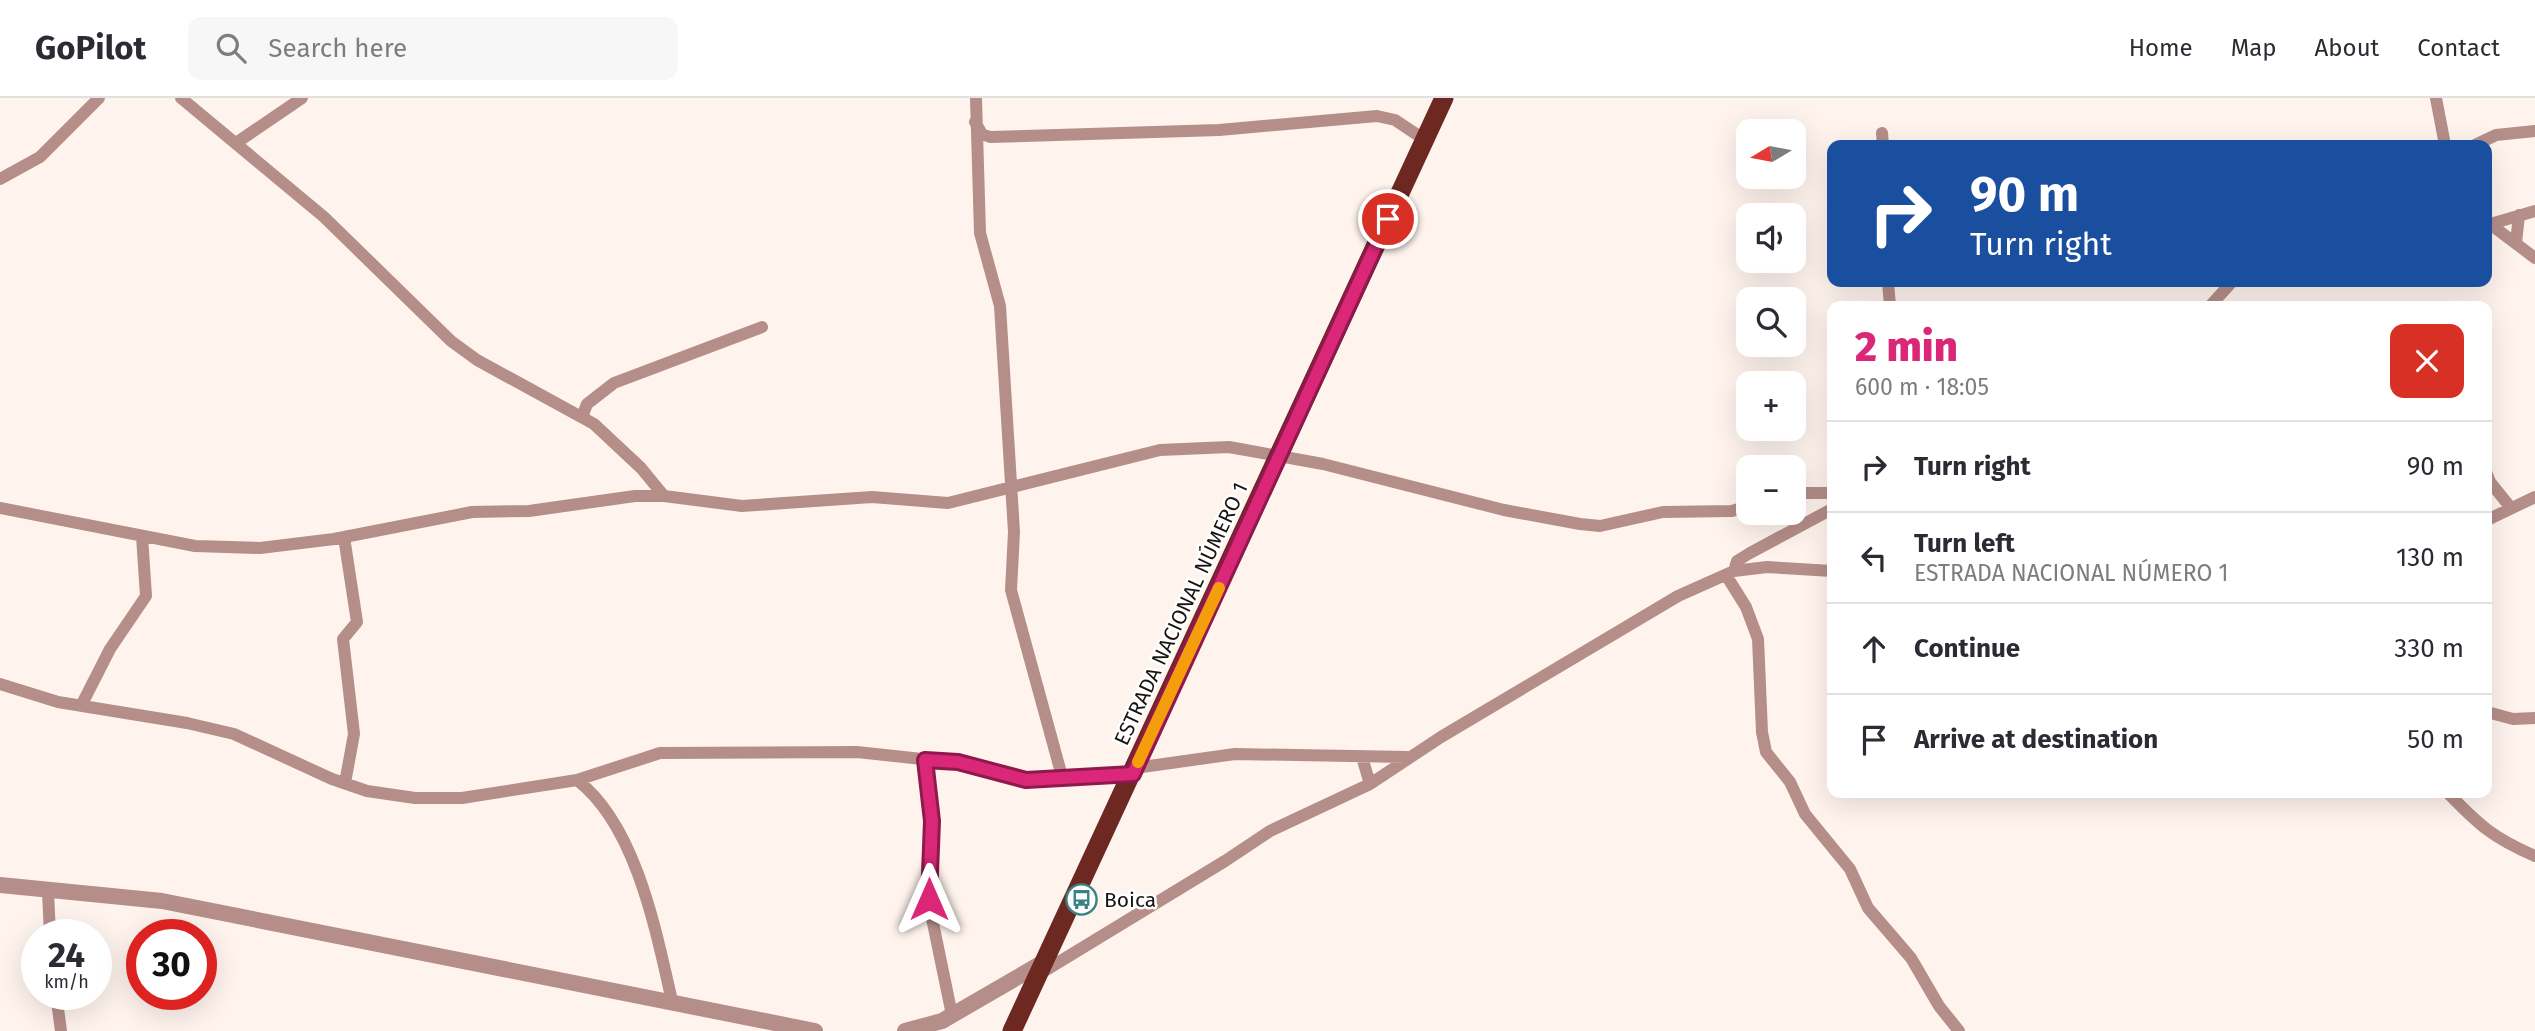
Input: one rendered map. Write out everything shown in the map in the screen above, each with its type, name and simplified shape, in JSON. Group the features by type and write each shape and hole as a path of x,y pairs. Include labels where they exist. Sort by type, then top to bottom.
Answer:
{"highway":[{"name":"ESTRADA NACIONAL NÚMERO 1","path":"1012,1031 1444,98"}],"street":[{"path":"0,179 40,157 99,98"},
{"path":"181,98 324,216 451,341 477,360 582,417 641,468 664,496"},
{"path":"236,143 302,98"},
{"path":"976,98 979,233 1000,306 1009,488 1014,532 1011,590 1063,780"},
{"path":"2436,98 2444,140"},
{"path":"975,121 982,134 990,137 1045,137 1220,130 1377,116 1395,120 1416,134"},
{"path":"2486,140 2496,135 2535,131"},
{"path":"2492,224 2535,211"},
{"path":"2516,243 2519,215"},
{"path":"2492,228 2535,258"},
{"path":"2215,301 2227,287"},
{"path":"582,417 587,404 614,383 762,327"},
{"path":"0,508 195,546 260,548 344,537 472,512 529,511 602,499 664,496 742,506 872,497 948,503 1160,450 1229,447 1280,456 1504,510 1580,524 1600,526 1662,512 1736,510"},
{"path":"2492,485 2511,509"},
{"path":"1806,494 1827,493"},
{"path":"2492,518 2535,497"},
{"path":"1730,573 1737,561 1750,552 1827,512"},
{"path":"82,704 110,649 146,596 142,536"},
{"path":"344,537 357,622 343,639 354,734 345,783"},
{"path":"905,1031 942,1021 1040,969 1226,861 1270,831 1370,783 1407,757 1585,654 1657,607 1730,573 1767,567 1827,571"},
{"path":"1730,573 1758,639 1762,733 1766,752 1790,782 1805,814 1850,869 1868,908 1911,958 1939,1006 1959,1031"},
{"path":"0,684 58,702 82,704 234,734 367,791 438,800 577,780 618,764 660,753 857,752 958,762 1026,780 1063,780 1236,754 1407,757"},
{"path":"2492,713 2513,719 2535,718"},
{"path":"1362,757 1370,783"},
{"path":"925,760 932,821 929,899 952,1015"},
{"path":"577,780 603,804 626,849 650,912 673,1001"},
{"path":"2453,798 2490,834 2535,856"},
{"path":"0,885 48,892 162,901 815,1031"},
{"path":"48,892 49,919"},
{"path":"58,1010 61,1031"}],"slow traffic":[{"path":"1138,762 1219,588"}],"place":[{"name":"Boica","path":"1081,900"}],"route":[{"path":"929,899 932,821 925,760 958,762 1026,780 1133,774 1388,219"}]}
